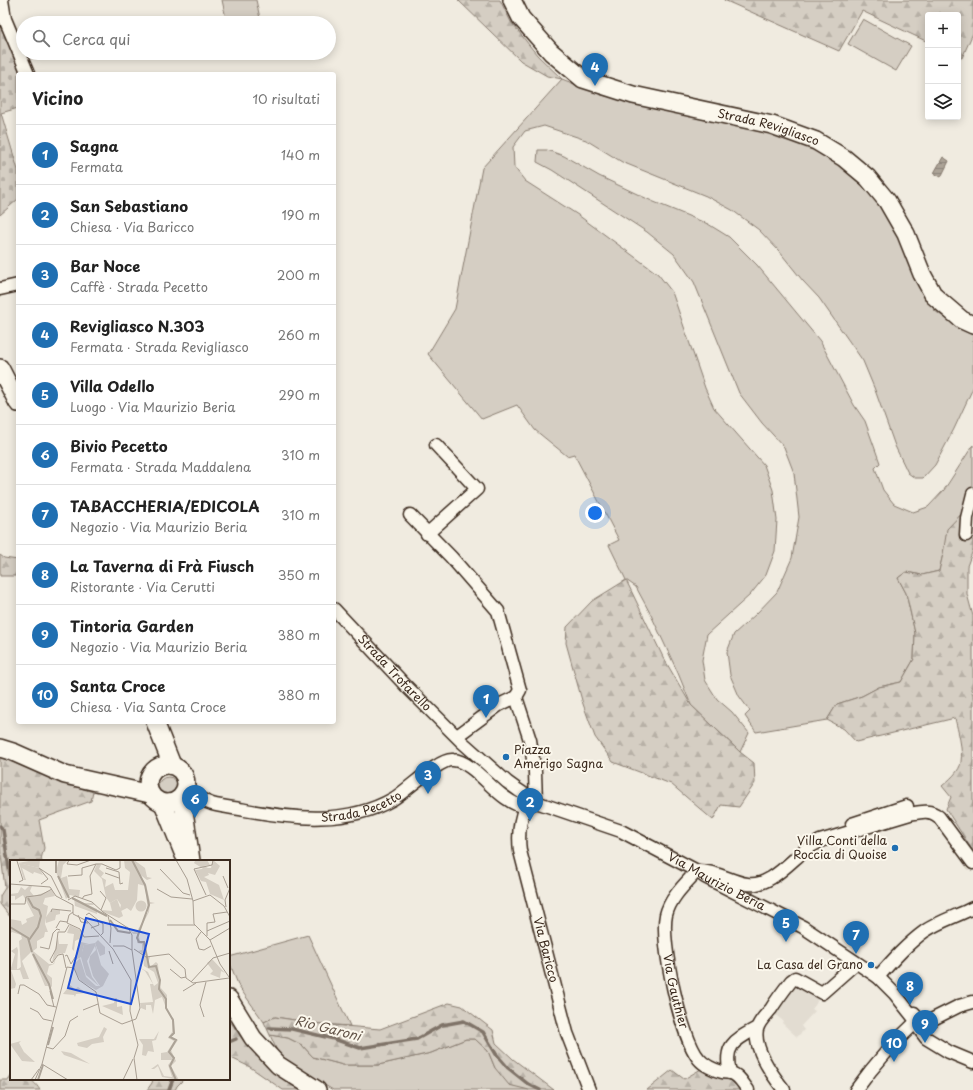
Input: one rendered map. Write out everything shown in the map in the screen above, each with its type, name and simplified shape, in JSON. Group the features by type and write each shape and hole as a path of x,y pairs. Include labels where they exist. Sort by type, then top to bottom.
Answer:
{"street":[{"path":"2,0 5,19 16,45"},
{"name":"Strada Revigliasco","path":"512,0 521,18 551,52 584,79 633,95 772,125 816,141 844,158 868,178 887,201 906,234 922,274 934,296 962,320 973,325"},
{"path":"22,60 27,72"},
{"path":"0,289 16,285"},
{"path":"0,368 16,399"},
{"path":"428,534 477,489 436,445"},
{"path":"966,535 967,518 973,494"},
{"path":"410,515 451,557 498,611 520,690 516,697 499,705 457,736 530,805"},
{"name":"Strada Trofarello","path":"336,611 406,687 457,736"},
{"path":"516,697 530,740 535,772 530,805"},
{"path":"149,724 156,750 158,781 186,860"},
{"path":"155,724 158,781 172,803 178,801 184,793"},
{"path":"0,748 66,775 102,784 158,781 179,769 185,776 186,784 184,793 190,860"},
{"name":"Strada Pecetto","path":"184,793 213,804 270,815 295,818 339,816 374,808 392,799 403,793 438,764 452,759 469,767 501,795 514,804 530,805"},
{"name":"Via Maurizio Beria","path":"530,805 621,831 697,871 704,877 803,927 878,977 895,994 926,1038 949,1052 973,1062"},
{"name":"Via Baricco","path":"530,805 519,826 520,851 567,1033 589,1090"},
{"path":"841,835 846,827 854,823 907,806"},
{"path":"697,871 708,871 746,884 756,884 763,882 809,848 826,839 910,814 930,812 939,817 973,863"},
{"name":"Via Gauthier","path":"697,871 684,884 671,902 666,916 665,932 673,993 679,1015 695,1053 700,1060 713,1069 730,1073 740,1079 748,1090"},
{"path":"878,977 894,960 925,932 942,922 973,908"},
{"path":"784,1090 767,1065 756,1037 757,1028 761,1020 791,981 795,978 822,993 856,963"},
{"path":"895,994 909,1005 922,1023 973,1002"},
{"path":"230,1001 253,1038 278,1065 317,1090"},
{"path":"856,1090 874,1065 916,1022"},
{"path":"730,1073 728,1065 731,1046 737,1038 757,1028"}],"shaded area":[{"path":"943,157 949,161 941,177 934,173"},
{"path":"793,981 819,995 816,1004 812,1009 815,1011 801,1026 804,1030 797,1037 782,1023 783,1021 771,1011"}],"green space":[{"path":"222,0 256,0 259,16 225,16"},
{"path":"458,0 500,0 511,22 537,55 562,79 547,76 521,61"},
{"path":"724,0 973,0 973,33 962,58 961,12 925,12 925,41 862,11 839,51"},
{"path":"863,19 911,46 896,71 848,44"},
{"path":"0,26 16,57 16,60 18,60 24,72 16,72 16,109 1,113 16,163 16,201 0,215"},
{"path":"562,79 602,95 779,136 813,148 848,171 876,198 896,232 919,286 935,311 960,328 973,333 973,388 935,465 923,478 915,478 908,473 895,446 863,361 819,298 759,230 732,210 706,196 622,162 586,140 544,126 525,131 513,147 514,167 525,181 578,215 658,274 672,292 705,388 714,408 764,465 773,490 777,520 775,551 766,575 750,595 707,634 702,660 705,680 717,699 732,712 749,733 740,752 691,705 651,615 636,587 626,580 609,545 619,540 574,454 567,456 535,430 517,405 482,419 428,354 455,309 482,168"},
{"path":"538,150 547,150 564,156 599,176 654,202 708,224 729,237 757,265 820,341 854,405 865,421 880,463 875,468 883,490 894,504 913,512 928,507 944,490 973,445 973,486 967,508 943,554 939,571 922,575 906,572 898,578 906,593 915,633 914,659 901,682 879,687 862,696 837,704 827,720 756,732 745,716 750,711 739,696 730,675 727,652 734,634 777,592 792,558 799,517 794,473 784,447 762,423 739,393 694,282 674,254 647,232 552,170 537,162"},
{"path":"967,508 962,537 973,540 973,550 967,566 967,594 973,616 973,684 971,689 973,695 973,851 946,809 951,797 942,786 956,772 961,762 961,745 955,718 856,742 844,729 827,720 837,704 862,696 879,687 901,682 914,659 915,633 906,593 898,578 906,572 922,575 939,571 947,529"},
{"path":"0,555 4,558 16,560 16,576 0,576"},
{"path":"626,580 663,657 691,705 740,752 754,763 755,783 739,807 721,805 713,820 671,784 613,762 595,737 583,704 566,643 567,627 592,601"},
{"path":"0,757 64,783 93,792 91,801 39,820 44,848 42,860 10,860 10,917 0,904 0,896 5,888 0,847"},
{"path":"168,777 175,780 178,787 175,794 168,797 161,794 158,787 161,780"},
{"path":"308,935 350,1026 321,1024 275,1017 264,1022 239,987 230,964 230,957"},
{"path":"449,1003 462,1006 493,1030 496,1043 513,1059 554,1090 529,1090 509,1085 495,1068 488,1051 475,1039 466,1039 431,1053 378,1065 343,1065 313,1057 302,1045 288,1038 270,1035 264,1022 275,1017 321,1024 380,1029"},
{"path":"230,1021 244,1041 271,1069 300,1090 283,1090 250,1067 230,1057"},
{"path":"270,1035 288,1038 302,1045 313,1057 343,1065 378,1065 431,1053 466,1039 475,1039 488,1051 495,1068 529,1090 333,1090 298,1069 278,1053"},
{"path":"701,1069 730,1080 742,1090 647,1090 672,1070 684,1079"},
{"path":"10,1078 10,1080 31,1080 40,1090 0,1090 0,1080 9,1080"},
{"path":"153,1080 183,1080 175,1090 147,1090"}],"waterway":[{"path":"0,826 3,830 10,875"},
{"name":"Rio Garoni","path":"269,1028 292,1029 334,1039 360,1048 417,1039 442,1025 464,1021 483,1032 496,1054 508,1068 528,1084 540,1090"},
{"name":"Rio Garoni","path":"230,1042 236,1039"},
{"path":"169,1090 173,1080"}],"place":[{"name":"Revigliasco N.303","path":"595,86"},
{"name":"Sagna","path":"486,718"},
{"name":"Piazza Amerigo Sagna","path":"506,757"},
{"name":"Bar Noce","path":"428,794"},
{"name":"Bivio Pecetto","path":"195,818"},
{"name":"San Sebastiano","path":"530,821"},
{"name":"Villa Conti della Roccia di Quoise","path":"895,848"},
{"name":"Villa Odello","path":"786,942"},
{"name":"TABACCHERIA/EDICOLA","path":"856,954"},
{"name":"La Casa del Grano","path":"871,965"},
{"name":"La Taverna di Frà Fiusch","path":"910,1005"},
{"name":"Tintoria Garden","path":"925,1043"},
{"name":"Santa Croce","path":"894,1062"}]}
